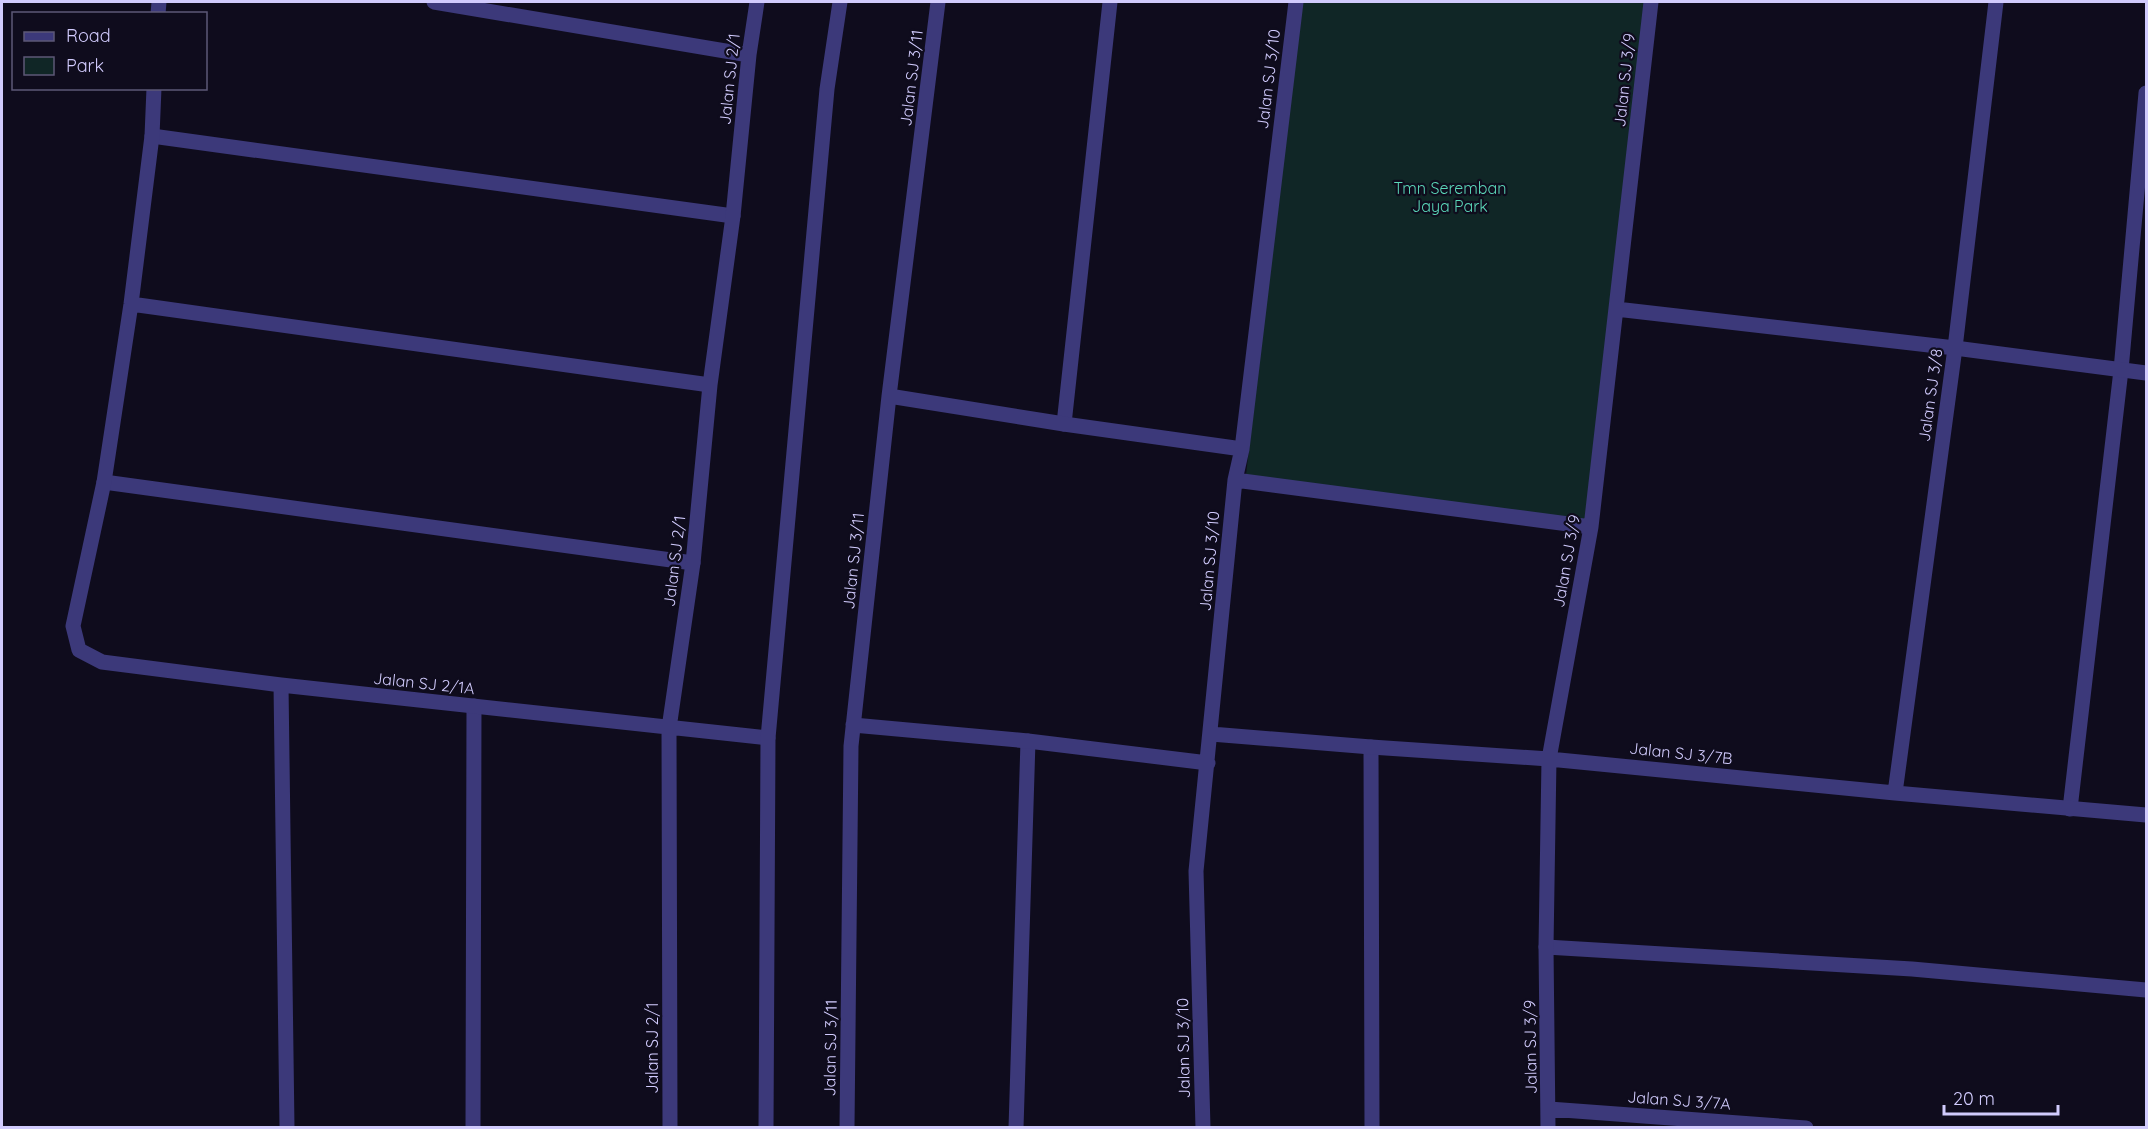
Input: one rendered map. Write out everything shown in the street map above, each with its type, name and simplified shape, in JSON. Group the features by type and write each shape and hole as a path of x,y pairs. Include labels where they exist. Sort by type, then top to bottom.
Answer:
{"street":[{"path":"434,2 749,55"},
{"name":"Jalan SJ 2/1","path":"670,1128 669,728 693,563 711,386 757,2"},
{"path":"766,1128 768,738 826,101 840,2"},
{"name":"Jalan SJ 3/11","path":"847,1128 850,746 889,396 938,2"},
{"path":"1064,424 1110,2"},
{"name":"Jalan SJ 3/10","path":"1203,1128 1196,871 1235,480 1242,449 1296,2"},
{"name":"Jalan SJ 3/9","path":"1548,1128 1546,947 1549,759 1591,527 1651,2"},
{"name":"Jalan SJ 3/8","path":"1895,793 1955,348 1996,2"},
{"path":"154,90 152,136 131,304 104,482 693,563"},
{"path":"2070,809 2121,369 2146,93"},
{"path":"152,136 733,216"},
{"path":"131,304 711,386"},
{"path":"1616,309 1955,348 2146,373"},
{"path":"889,396 1242,449"},
{"path":"1235,480 1591,527"},
{"name":"Jalan SJ 2/1A","path":"104,482 73,626 80,650 102,662 280,685 768,738"},
{"path":"280,685 287,1128"},
{"path":"473,1128 474,706"},
{"path":"853,725 1029,741 1208,763"},
{"name":"Jalan SJ 3/7B","path":"1211,734 1549,759 2146,815"},
{"path":"1016,1128 1029,741"},
{"path":"1371,747 1372,1128"},
{"path":"1546,947 1912,969 2146,990"},
{"name":"Jalan SJ 3/7A","path":"1549,1109 1806,1128"}],"green space":[{"name":"Tmn Seremban Jaya Park","path":"1300,2 1645,2 1585,520 1245,484"}]}
